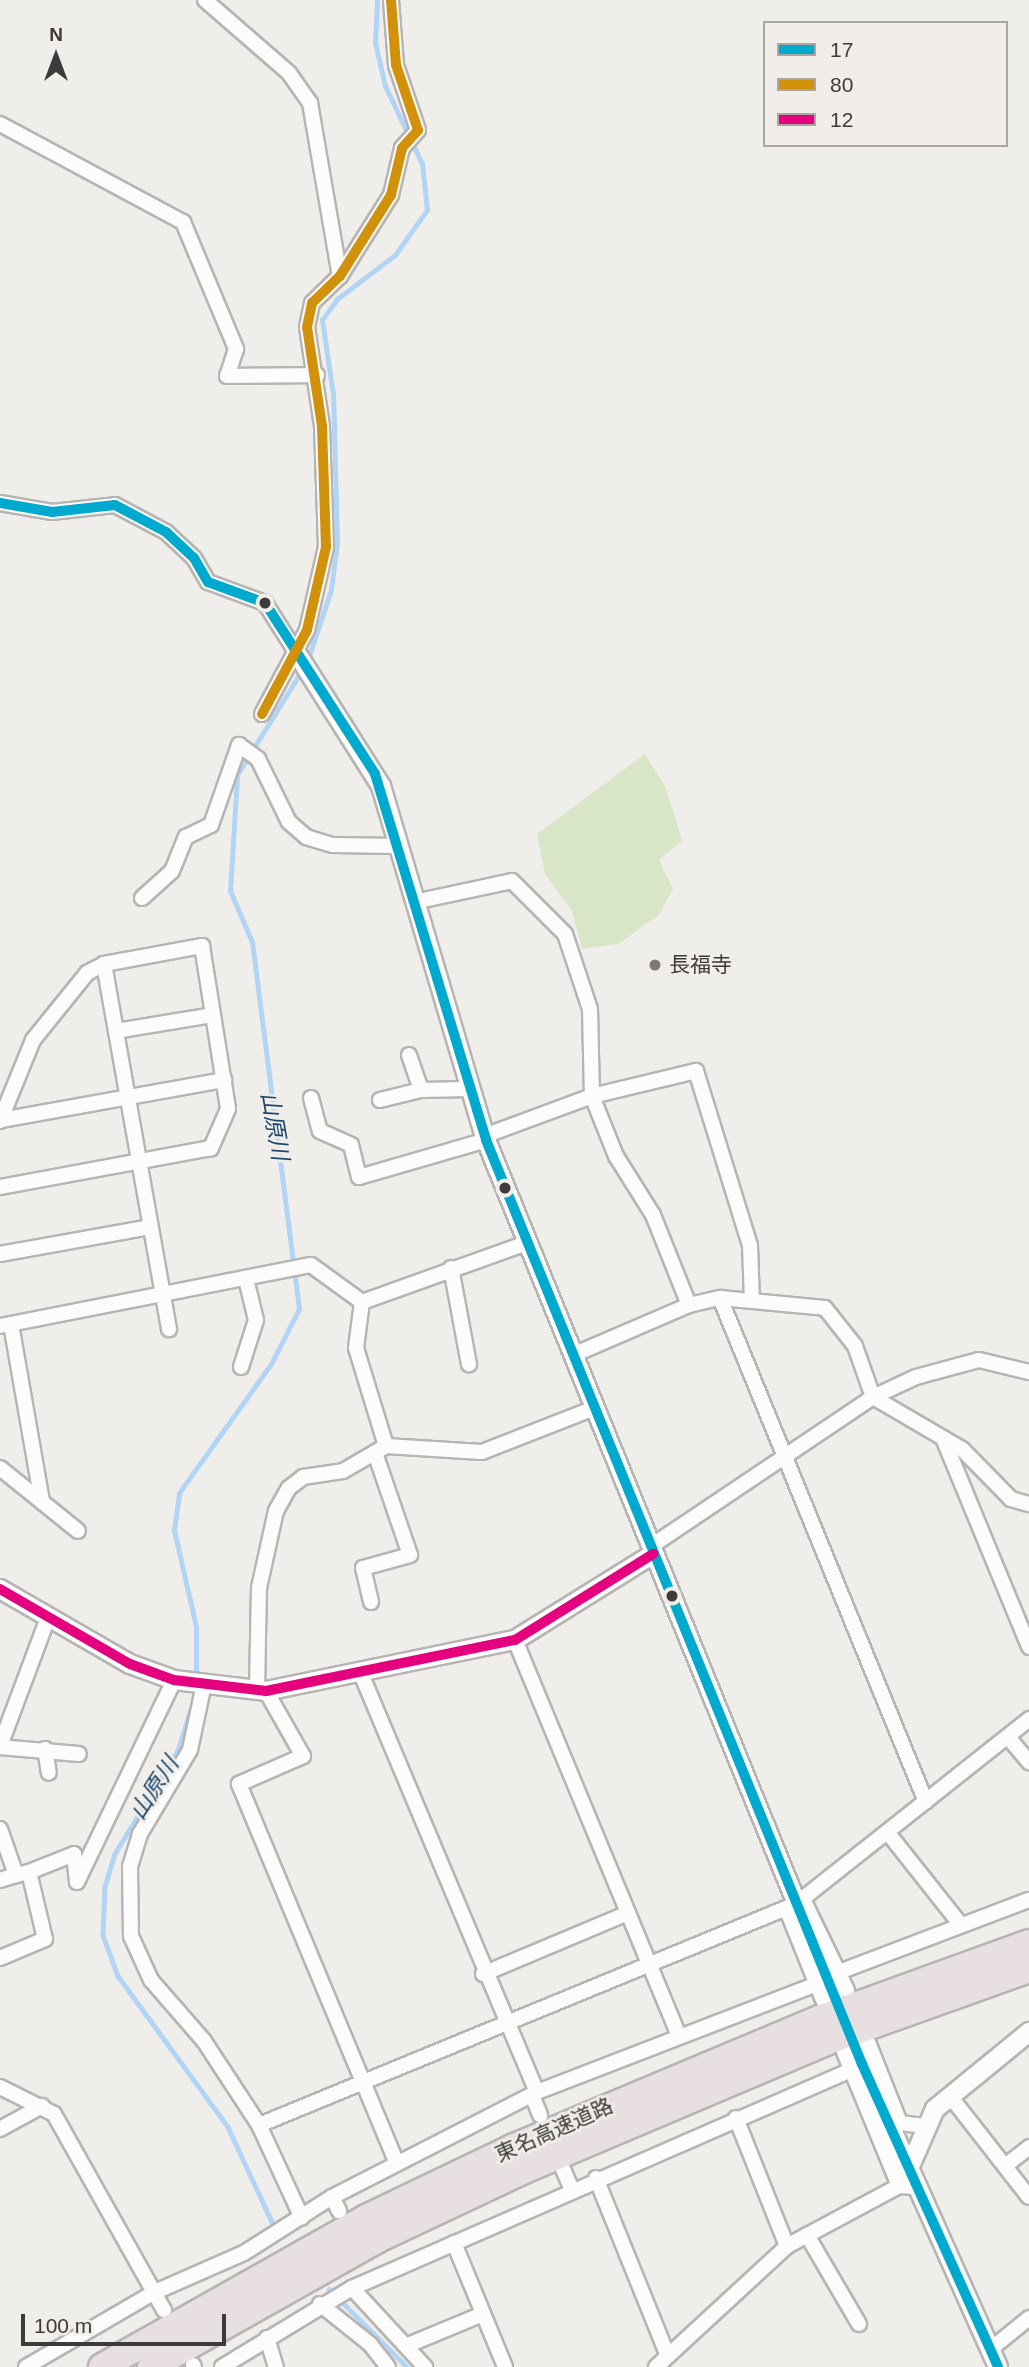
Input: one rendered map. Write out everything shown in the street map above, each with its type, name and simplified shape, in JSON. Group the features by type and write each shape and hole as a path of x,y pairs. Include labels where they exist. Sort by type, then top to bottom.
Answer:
{"highway":[{"name":"東名高速道路","path":"102,2367 355,2224 512,2148 819,2019 1029,1943"},
{"name":"東名高速道路","path":"151,2367 376,2241 522,2171 828,2041 1029,1969"}],"street":[{"path":"205,0 289,72 310,103 340,276"},
{"path":"262,715 296,652 326,547 317,375 307,327 312,303 340,276 391,195 402,148 418,131 396,65 391,0"},
{"path":"0,124 183,222 236,349 227,376 317,375"},
{"path":"0,503 52,513 115,505 166,532 194,558 208,582 265,603 381,786 485,1138 795,1903 835,1995"},
{"path":"142,898 172,871 186,837 211,825 239,745 258,759 289,822 306,836 332,845 397,846"},
{"path":"414,902 512,881 565,934 590,1009 592,1096 616,1156 653,1215 689,1305"},
{"path":"0,1121 33,1040 87,973 104,964 202,946 228,1109 211,1148 0,1187"},
{"path":"104,964 169,1329"},
{"path":"116,1031 213,1014"},
{"path":"409,1055 421,1090"},
{"path":"311,1098 320,1131 351,1145 359,1177 485,1138 592,1096 696,1071 750,1245 752,1301"},
{"path":"0,1121 224,1080"},
{"path":"380,1100 421,1090 469,1088"},
{"path":"0,1255 150,1227"},
{"path":"362,1302 527,1242"},
{"path":"42,1502 6,1325 311,1265 362,1302"},
{"path":"451,1268 468,1364"},
{"path":"241,1367 256,1320 246,1279"},
{"path":"720,1298 926,1802"},
{"path":"573,1355 689,1305 720,1298 825,1308 855,1346 873,1397 943,1438 1011,1499 1029,1504"},
{"path":"362,1302 356,1348 410,1555 363,1568 370,1602"},
{"path":"0,1589 47,1620 174,1680 261,1691 362,1676 515,1640 873,1397 960,1362 1029,1372"},
{"path":"397,2163 239,1784 303,1756 261,1691 259,1588 276,1511 289,1488 303,1477 343,1471 381,1450 482,1452 594,1408"},
{"path":"943,1438 1029,1647"},
{"path":"0,1468 78,1531"},
{"path":"47,1620 0,1746 79,1754"},
{"path":"515,1640 679,2036"},
{"path":"362,1676 505,2022 540,2115"},
{"path":"0,1880 74,1854 77,1882 174,1680"},
{"path":"204,1684 190,1749 140,1835 130,1866 131,1936 151,1980 204,2040 259,2125 302,2218"},
{"path":"259,2125 795,1903 888,1833 1029,1720"},
{"path":"1008,1737 1029,1762"},
{"path":"45,1749 49,1773"},
{"path":"0,1829 22,1874 45,1939 0,1958"},
{"path":"888,1833 960,1924"},
{"path":"839,1972 1029,1900"},
{"path":"795,1903 839,1972 835,1995"},
{"path":"795,1903 817,1984 835,1995"},
{"path":"483,1974 628,1913"},
{"path":"26,2367 155,2292 244,2253 332,2197 534,2094 817,1984"},
{"path":"656,2367 787,2246 907,2181 924,2126 950,2096 1029,2032"},
{"path":"856,2047 900,2123 924,2126"},
{"path":"856,2047 851,2070 999,2367"},
{"path":"856,2047 907,2181"},
{"path":"222,2367 349,2289 368,2273 454,2243 571,2188 851,2070"},
{"path":"0,2087 42,2105 54,2114 164,2310"},
{"path":"950,2096 1029,2197"},
{"path":"0,2129 42,2105"},
{"path":"737,2118 787,2246"},
{"path":"1005,2166 1029,2147"},
{"path":"563,2169 571,2188"},
{"path":"596,2178 668,2356"},
{"path":"332,2197 339,2211"},
{"path":"807,2235 859,2325"},
{"path":"454,2243 505,2367"},
{"path":"349,2289 373,2318 408,2345 425,2367"},
{"path":"324,2303 370,2344 388,2367"},
{"path":"408,2345 483,2314"},
{"path":"990,2349 1029,2318"},
{"path":"267,2338 276,2367"}],"green space":[{"path":"645,754 666,788 682,841 659,860 673,889 659,915 618,944 582,949 572,911 545,874 537,834"}],"waterway":[{"name":"山原川","path":"308,659 331,590 337,543 333,395 322,320 337,299 395,255 427,210 422,164 385,86 375,43 377,0"},
{"name":"山原川","path":"196,1678 196,1627 174,1530 179,1493 271,1364 299,1309 252,942 230,891 237,775 302,670"},
{"name":"山原川","path":"195,1697 178,1751 115,1854 105,1886 103,1935 118,1976 228,2127 274,2226"},
{"name":"山原川","path":"329,2289 407,2367"}],"transit line":[{"name":"80","path":"262,714 307,630 326,547 322,426 307,327 312,303 340,276 391,195 402,148 418,130 396,65 391,0"},
{"name":"17","path":"0,503 52,512 115,505 166,532 194,558 208,582 265,603 375,774 486,1140 862,2064 998,2367"},
{"name":"12","path":"0,1589 130,1664 174,1680 266,1691 515,1640 653,1554"}],"place":[{"name":"長福寺","path":"655,965"}]}
